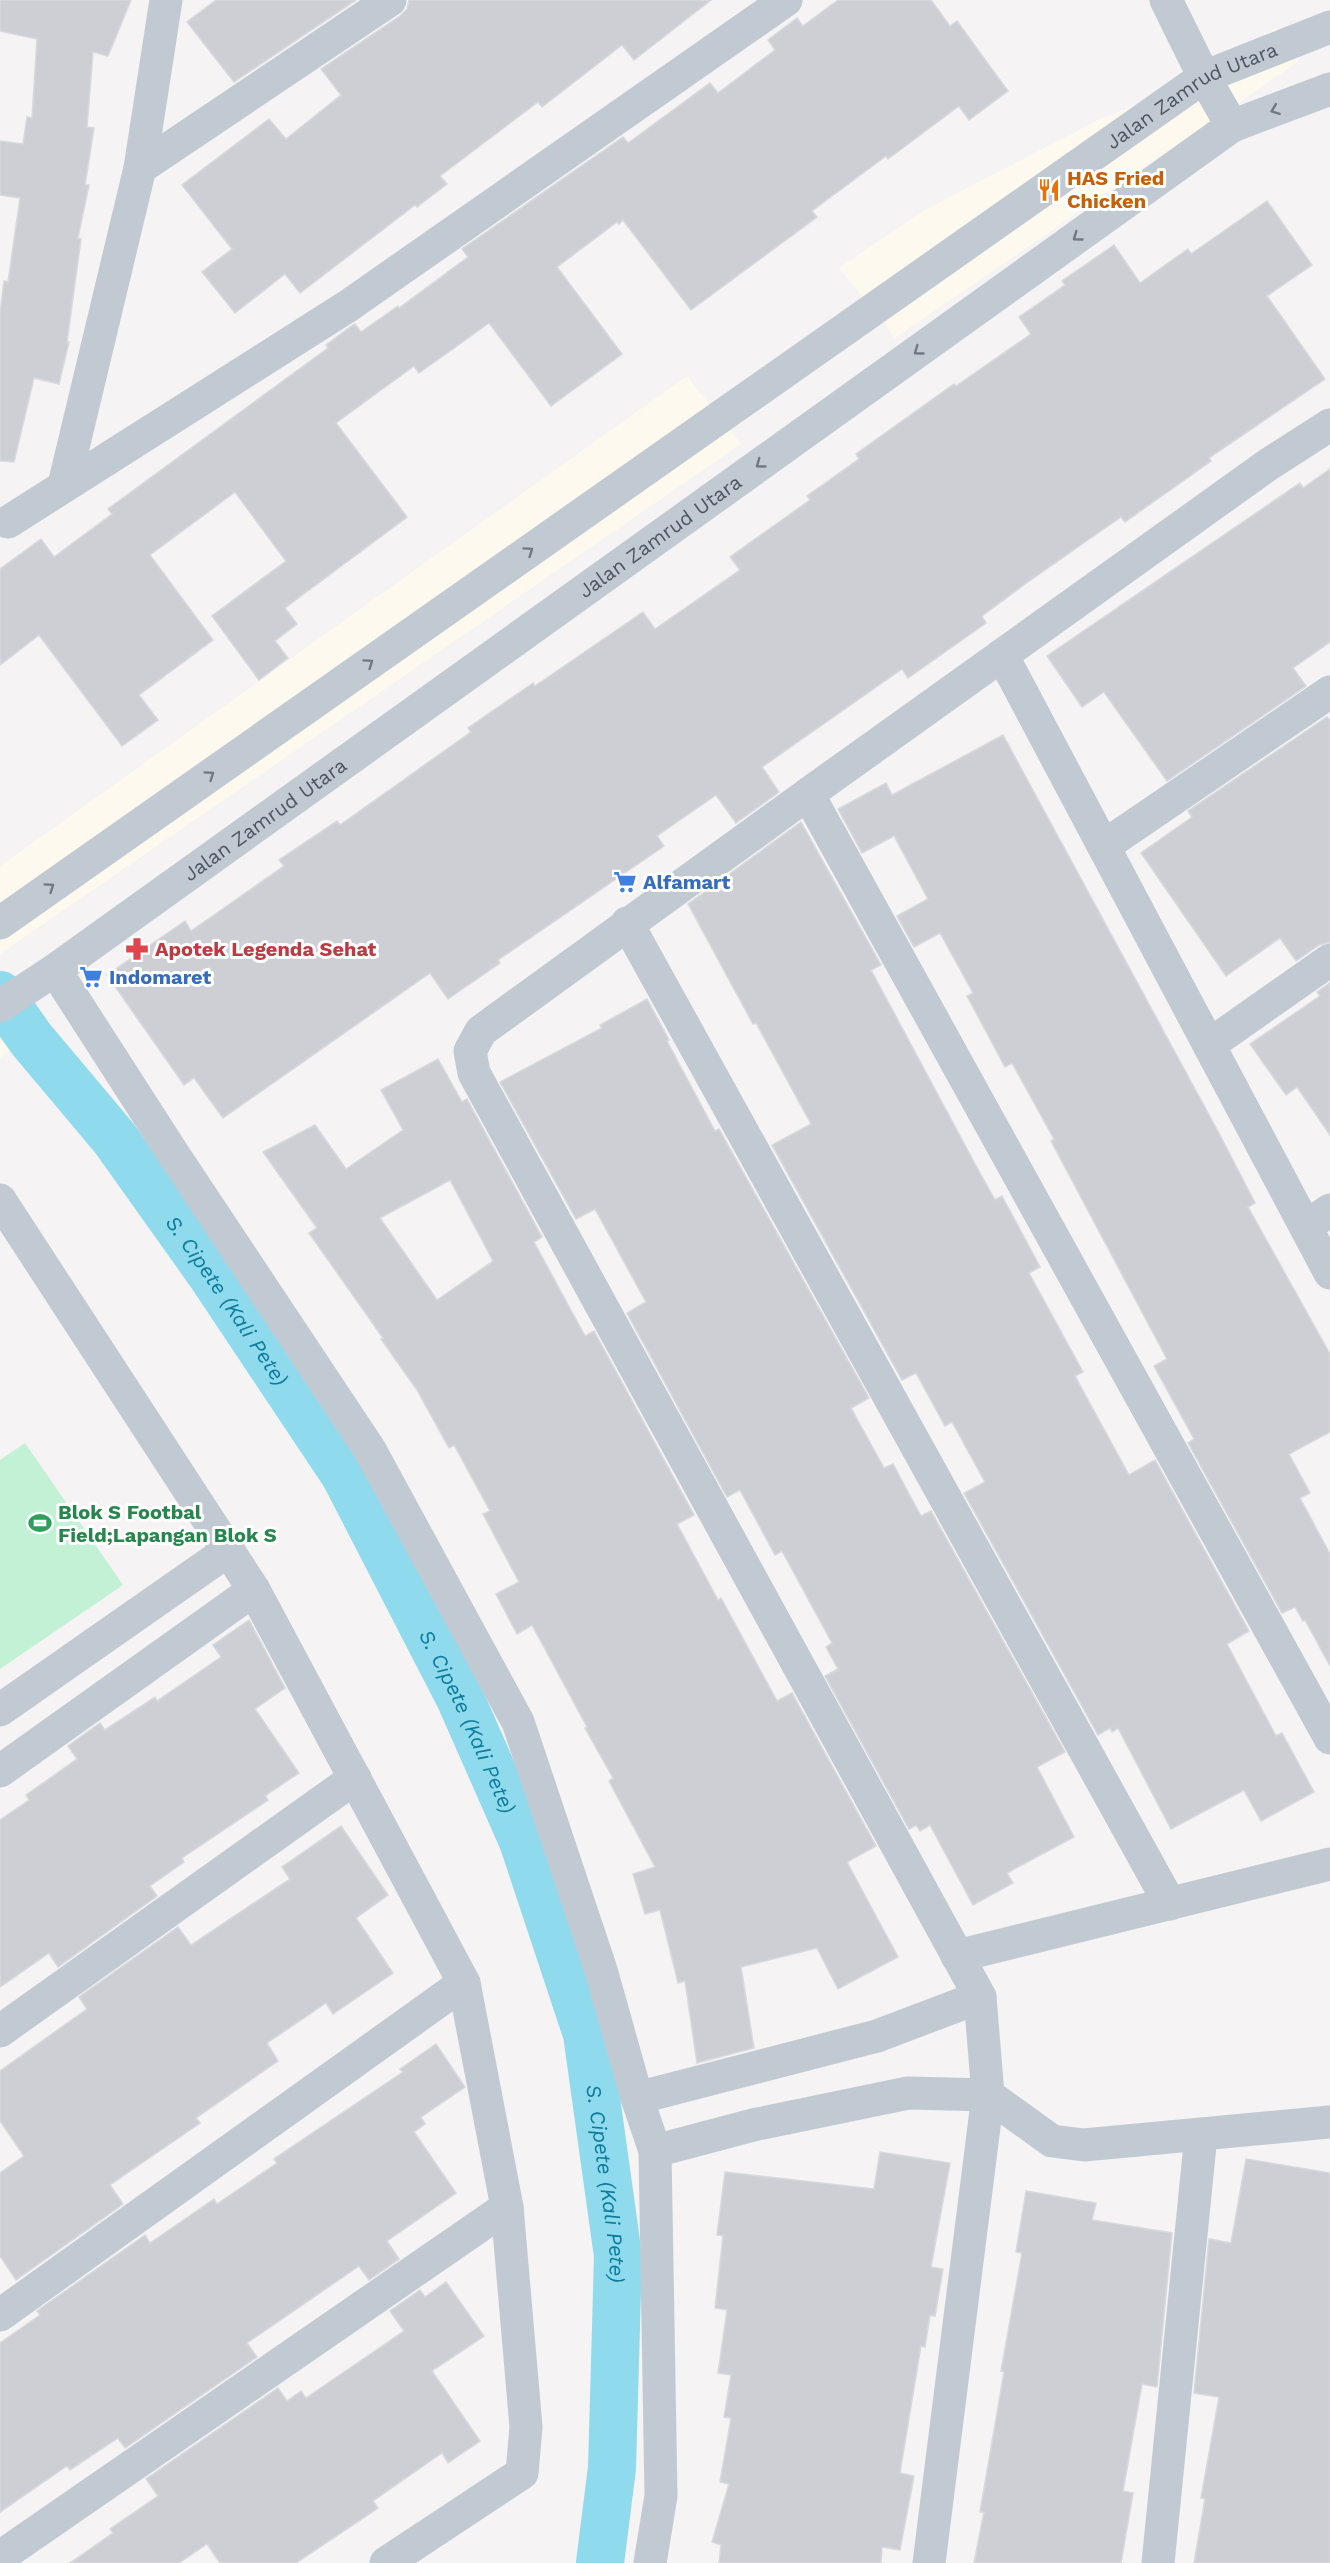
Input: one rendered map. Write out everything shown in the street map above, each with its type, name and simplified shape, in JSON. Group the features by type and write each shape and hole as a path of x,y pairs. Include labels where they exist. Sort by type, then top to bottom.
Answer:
{"street":[{"path":"64,485 140,168 166,0"},
{"path":"140,168 390,0"},
{"path":"8,522 348,306 786,0"},
{"path":"1166,0 1204,77 1232,126"},
{"name":"Jalan Zamrud Utara","path":"4,914 1204,77 1330,27"},
{"name":"Jalan Zamrud Utara","path":"0,1006 44,977 1232,126 1330,89"},
{"path":"929,2563 988,2095 980,1997 474,1072 470,1051 481,1031 627,923 1269,464 1330,425"},
{"path":"1002,655 1209,1045 1318,1219 1330,1273"},
{"path":"1104,846 1330,692"},
{"path":"808,794 1330,1738"},
{"path":"627,923 1170,1904"},
{"path":"1209,1045 1330,960"},
{"path":"44,977 172,1152 370,1450 518,1722 602,1970 637,2098 655,2151 661,2496 650,2563"},
{"path":"0,1200 254,1590 464,1983 507,2207 526,2427 522,2473 386,2563"},
{"path":"0,1710 229,1550"},
{"path":"0,1771 254,1590"},
{"path":"0,2031 355,1778"},
{"path":"957,1956 1330,1864"},
{"path":"0,2315 464,1983"},
{"path":"637,2098 877,2036 980,1997"},
{"path":"655,2151 753,2125 908,2093 988,2095 1052,2141 1084,2145 1330,2122"},
{"path":"1158,2563 1201,2135"},
{"path":"0,2557 507,2207"}],"shaded area":[{"path":"1276,28 1299,61 895,338 839,268 923,211 1100,119 1204,77"},
{"path":"687,376 741,444 0,954 0,866"},
{"path":"10,996 38,1030 0,1058 0,1003"}],"green space":[{"name":"Blok S Footbal Field;Lapangan Blok S","path":"25,1443 123,1585 0,1669 0,1460"}],"building":[{"path":"0,0 131,0 108,56 93,52 87,127 94,128 85,185 89,185 78,238 81,239 67,342 69,342 59,384 34,378 14,462 0,461 0,313 4,281 8,282 20,198 0,195 0,141 23,144 27,117 32,118 37,39 0,31"},
{"path":"216,0 356,0 234,82 187,22"},
{"path":"409,0 711,0 634,60 622,45 542,107 538,102 440,176 447,184 417,207 415,205 300,293 285,274 235,313 202,272 232,249 182,185 269,119 286,139 341,95 321,69 400,16 407,9"},
{"path":"838,0 931,0 950,26 957,21 1008,91 969,120 959,106 888,159 886,156 812,211 817,217 691,310 623,220 619,224 617,222 557,267 622,354 551,406 489,323 419,373 414,366 336,423 407,517 285,608 297,624 275,641 288,658 259,680 212,616 286,561 235,492 150,555 213,640 139,695 158,720 122,746 39,635 0,665 0,569 41,539 54,557 112,514 108,509 328,348 326,345 350,327 355,324 361,332 398,306 399,308 468,257 462,249 623,137 628,143 710,83 718,93 775,50 768,40 797,18 803,26"},
{"path":"1267,201 1312,265 1267,296 1325,379 1209,458 1211,461 1125,522 1121,517 1025,584 982,616 986,623 908,678 902,669 762,767 779,792 736,823 716,795 657,836 664,846 498,960 500,963 448,999 430,973 223,1118 194,1078 184,1085 107,975 185,921 191,931 284,866 279,860 337,821 340,825 471,732 468,728 533,683 535,686 643,612 655,629 740,570 730,557 810,500 807,496 859,459 856,454 954,384 956,386 1031,334 1019,317 1065,285 1062,281 1114,245 1140,283 1188,249 1191,254"},
{"path":"1330,469 1330,642 1293,668 1306,686 1167,781 1104,692 1082,707 1047,656 1300,483 1303,488"},
{"path":"1327,717 1330,720 1330,942 1319,945 1296,961 1280,938 1226,976 1141,853 1192,817 1188,811"},
{"path":"1003,735 1221,1137 1255,1203 1248,1207 1330,1354 1330,1432 1289,1454 1310,1493 1300,1498 1330,1554 1330,1666 1305,1620 1303,1621 1295,1607 1282,1613 1188,1443 1194,1439 1154,1366 1167,1359 1051,1141 1054,1139 1012,1063 1005,1067 967,996 973,993 940,933 914,947 897,916 928,899 894,836 862,853 838,809 886,783 892,795"},
{"path":"801,822 881,965 871,970 974,1162 995,1200 1002,1196 1040,1267 1029,1273 1083,1372 1075,1376 1129,1475 1155,1460 1249,1631 1227,1644 1276,1736 1282,1733 1314,1792 1261,1821 1244,1790 1171,1829 1118,1728 1112,1732 1110,1728 1098,1735 964,1493 985,1482 952,1422 945,1426 916,1373 902,1380 772,1145 811,1124 756,1023 753,1024 688,904"},
{"path":"1330,983 1330,1135 1297,1087 1286,1095 1250,1044 1320,996 1317,992"},
{"path":"647,999 715,1131 719,1129 869,1398 851,1408 884,1468 893,1464 921,1516 931,1511 1065,1752 1037,1767 1074,1837 1007,1873 1013,1883 973,1905 930,1825 920,1831 916,1825 909,1829 825,1676 838,1669 826,1647 832,1643 782,1551 775,1555 740,1490 727,1497 627,1313 646,1302 595,1209 576,1219 500,1082 602,1028 600,1025"},
{"path":"438,1059 462,1102 467,1099 542,1237 534,1242 585,1336 594,1331 694,1515 677,1524 718,1600 721,1598 777,1701 792,1693 876,1846 847,1862 898,1957 838,1989 817,1948 741,1967 754,2048 697,2063 685,1981 678,1983 660,1910 645,1914 633,1874 655,1867 609,1781 613,1778 532,1625 517,1634 496,1594 519,1582 483,1514 490,1511 454,1445 449,1448 417,1390 309,1233 317,1228 263,1152 315,1125 346,1169 403,1130 381,1090","holes":["450,1180 493,1261 437,1300 380,1218"]},
{"path":"249,1620 285,1688 255,1709 299,1773 265,1796 268,1800 182,1858 184,1862 150,1886 157,1896 58,1967 49,1953 0,1987 0,1820 29,1800 26,1795 77,1759 68,1746 100,1723 105,1730 155,1697 157,1701 221,1657 213,1645"},
{"path":"341,1826 388,1895 356,1918 393,1973 333,2014 326,2003 267,2043 278,2061 196,2118 200,2123 110,2185 123,2204 16,2280 0,2256 0,2173 24,2156 0,2121 0,2071 87,2009 79,1997 178,1927 191,1945 290,1879 282,1867"},
{"path":"436,2044 465,2087 421,2117 425,2124 414,2132 456,2193 387,2241 399,2259 369,2280 359,2266 247,2343 257,2357 125,2448 118,2438 70,2470 67,2466 0,2512 0,2343 40,2315 37,2311 145,2235 150,2243 214,2199 217,2204 277,2163 274,2159 403,2072 400,2069"},
{"path":"880,2152 950,2163 931,2267 943,2269 935,2316 930,2315 925,2347 921,2346 900,2473 914,2476 900,2550 882,2547 881,2563 719,2563 721,2545 712,2542 729,2484 720,2482 731,2418 724,2417 731,2375 718,2373 727,2310 715,2308 723,2236 717,2235 725,2172 874,2189"},
{"path":"1246,2159 1330,2173 1330,2563 1194,2563 1205,2499 1201,2498 1219,2397 1194,2393 1209,2239 1231,2243"},
{"path":"1026,2191 1096,2203 1092,2220 1172,2233 1157,2387 1142,2384 1123,2491 1133,2493 1121,2563 974,2563 984,2512 980,2512 1004,2372 1001,2371 1022,2253 1016,2252"},
{"path":"446,2282 484,2336 432,2371 480,2441 448,2463 442,2453 373,2501 378,2508 296,2563 220,2563 207,2544 179,2563 70,2563 113,2533 110,2529 158,2496 146,2479 278,2388 287,2401 301,2391 306,2398 404,2331 390,2311 420,2290 425,2297"}],"waterway":[{"name":"S. Cipete (Kali Pete)","path":"0,995 31,1039 115,1139 211,1274 345,1475 460,1698 523,1841 587,2034 618,2256 612,2468 600,2563"}],"place":[{"name":"HAS Fried Chicken","path":"1049,190"},
{"name":"Alfamart","path":"625,882"},
{"name":"Apotek Legenda Sehat","path":"137,949"},
{"name":"Indomaret","path":"91,977"},
{"name":"Blok S Footbal Field;Lapangan Blok S","path":"40,1523"}]}
